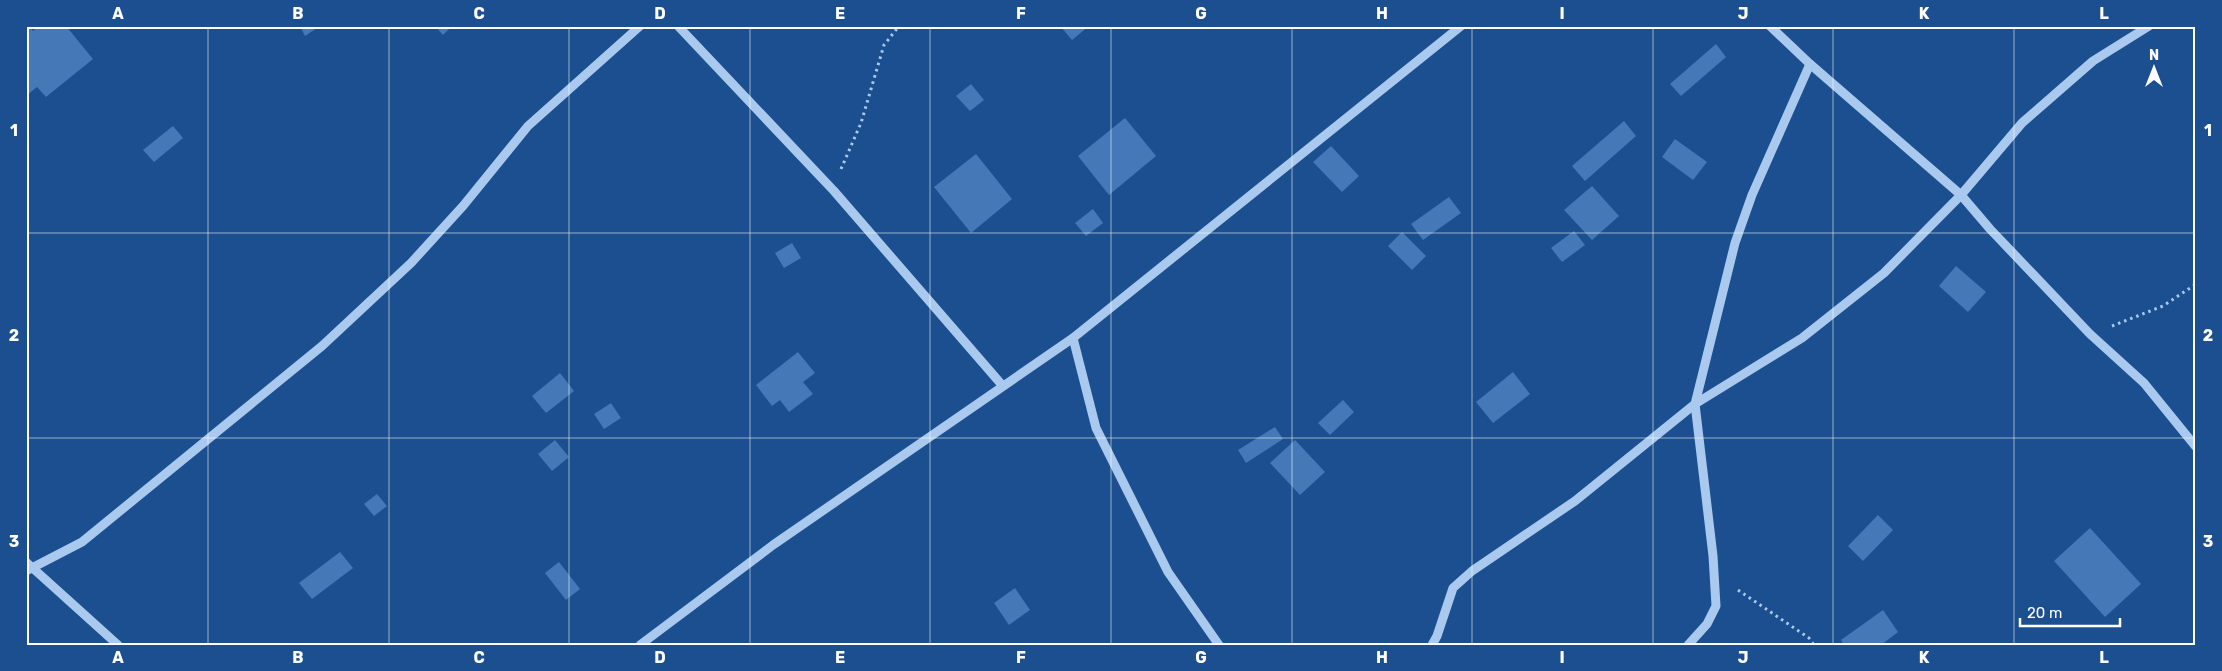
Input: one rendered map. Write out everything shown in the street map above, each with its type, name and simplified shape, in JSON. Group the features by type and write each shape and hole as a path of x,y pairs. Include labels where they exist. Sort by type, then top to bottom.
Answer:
{"street":[{"path":"118,645 28,567 82,542 322,346 411,263 463,206 528,126 640,26"},
{"path":"678,26 834,191 1002,385"},
{"path":"640,645 773,544 1073,338 1461,26"},
{"path":"1770,26 1810,64 1961,195 1990,229 2090,334 2144,383 2196,447"},
{"path":"1432,645 1437,636 1453,588 1459,582 1472,571 1575,501 1695,404 1802,338 1884,273 1961,195 2022,123 2093,61 2149,26"},
{"path":"1688,645 1707,624 1716,606 1695,404 1735,243 1752,195 1810,64"},
{"path":"1073,338 1096,428 1168,572 1219,645"}],"path":[{"path":"834,191 837,177 852,147 861,123 884,45 899,26"},
{"path":"2090,334 2163,306 2196,284"},
{"path":"1714,576 1809,638 1814,645"}],"building":[{"path":"26,26 29,26 33,31 38,26 66,26 93,59 46,97 37,87 26,96"},
{"path":"300,26 320,26 305,36"},
{"path":"435,26 452,26 443,35"},
{"path":"1060,26 1089,26 1072,40"},
{"path":"1716,44 1726,57 1681,96 1670,84"},
{"path":"971,84 984,100 970,111 956,96"},
{"path":"1125,118 1156,156 1109,195 1078,156"},
{"path":"1624,121 1636,136 1585,181 1572,166"},
{"path":"173,126 183,138 154,162 143,150"},
{"path":"1675,139 1707,162 1693,180 1662,157"},
{"path":"1331,146 1359,176 1342,192 1313,162"},
{"path":"976,154 1012,199 971,233 934,187"},
{"path":"1592,186 1619,216 1592,240 1564,210"},
{"path":"1449,197 1461,213 1423,240 1411,224"},
{"path":"1093,209 1103,223 1086,236 1075,223"},
{"path":"1574,231 1585,245 1562,262 1551,248"},
{"path":"1402,232 1426,256 1412,270 1388,246"},
{"path":"792,243 801,258 784,268 775,253"},
{"path":"1956,266 1986,292 1968,312 1939,286"},
{"path":"798,352 815,373 803,382 813,394 789,412 780,400 772,406 756,385"},
{"path":"1513,372 1530,394 1493,423 1476,402"},
{"path":"560,373 574,391 546,413 532,396"},
{"path":"1343,400 1354,412 1330,435 1318,423"},
{"path":"611,403 621,418 604,429 594,414"},
{"path":"1275,427 1283,439 1246,463 1238,450"},
{"path":"555,440 569,457 552,471 538,454"},
{"path":"1295,440 1325,472 1300,495 1270,463"},
{"path":"377,494 387,506 374,516 364,504"},
{"path":"1878,515 1893,530 1863,561 1848,546"},
{"path":"2090,528 2141,584 2105,617 2054,561"},
{"path":"340,552 353,568 312,599 299,583"},
{"path":"559,562 580,589 566,600 545,573"},
{"path":"1015,588 1030,610 1009,625 994,603"},
{"path":"1883,610 1898,632 1881,645 1844,645 1841,640"}]}
